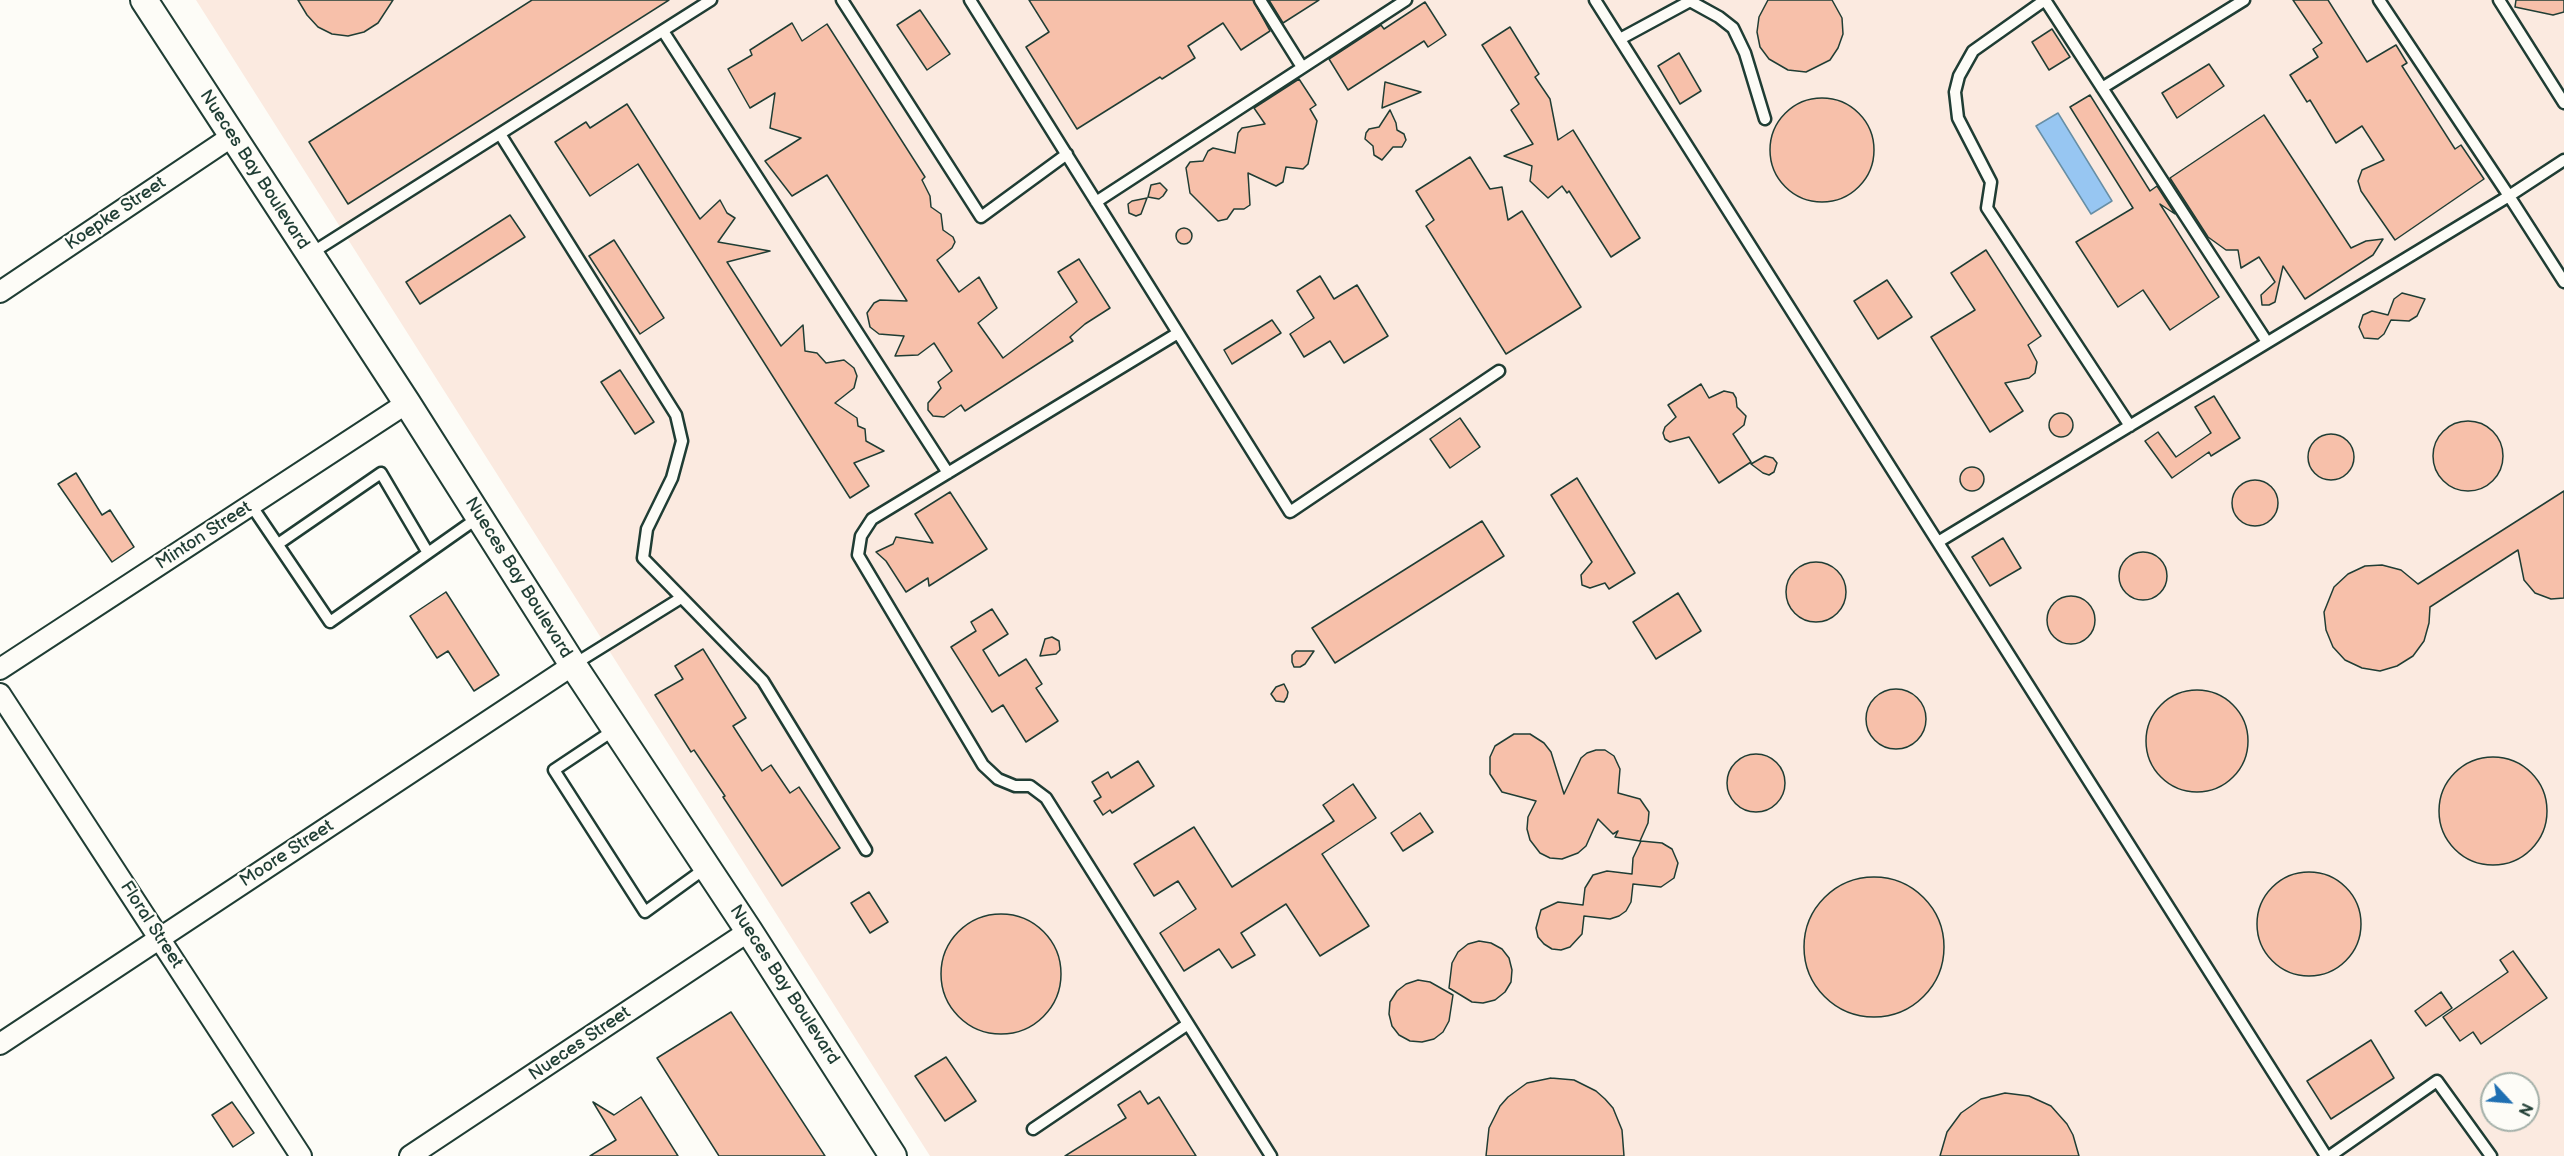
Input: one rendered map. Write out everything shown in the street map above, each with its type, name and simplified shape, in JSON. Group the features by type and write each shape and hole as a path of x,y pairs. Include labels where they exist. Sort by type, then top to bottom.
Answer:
{"street":[{"name":"Nueces Bay Boulevard","path":"144,0 231,137 408,403 573,665 750,931 893,1156"},
{"name":"Koepke Street","path":"0,292 231,137"},
{"name":"Minton Street","path":"0,669 408,403"},
{"name":"Moore Street","path":"0,1044 573,665"},
{"name":"Floral Street","path":"0,694 301,1156"},
{"name":"Nueces Street","path":"410,1156 750,931"}],"lane":[{"path":"309,255 711,0"},
{"path":"842,0 981,217 1067,154"},
{"path":"970,0 1290,512 1499,371"},
{"path":"1260,0 1302,67"},
{"path":"1096,202 1406,0"},
{"path":"1595,0 2328,1156 2437,1081 2491,1156"},
{"path":"1620,39 1691,0 1733,28 1745,53 1765,119"},
{"path":"2130,426 1987,208 1990,182 1958,118 1955,92 1959,76 1973,51 2045,0 2268,342"},
{"path":"2102,88 2244,0"},
{"path":"2379,0 2564,282"},
{"path":"2499,0 2564,103"},
{"path":"663,31 948,473"},
{"path":"500,134 676,415 682,441 672,478 647,529 643,558 763,681 866,850"},
{"path":"1938,542 2509,196 2564,160"},
{"path":"1178,333 872,519 861,536 858,555 983,765 998,779 1015,786 1030,786 1046,798 1271,1156"},
{"path":"278,544 381,473 428,553"},
{"path":"251,505 330,622 479,517"},
{"path":"573,665 681,598"},
{"path":"615,729 554,770 645,912 707,867"},
{"path":"1033,1130 1188,1024"}],"shaded area":[{"path":"196,0 2564,0 2564,1156 930,1156"}],"water":[{"path":"2058,113 2112,201 2091,214 2036,126"}],"building":[{"path":"298,0 393,0 378,23 364,32 348,36 332,34 318,27"},
{"path":"532,0 669,0 348,204 309,142"},
{"path":"1029,0 1253,0 1270,31 1241,50 1223,23 1188,46 1195,58 1077,129 1026,47 1049,32"},
{"path":"1269,0 1319,0 1283,23"},
{"path":"1768,0 1832,0 1842,18 1843,34 1830,60 1806,72 1788,70 1769,59 1760,47 1757,32 1759,17"},
{"path":"2293,0 2328,0 2367,62 2396,45 2407,63 2402,66 2455,149 2461,145 2484,179 2395,240 2361,191 2358,181 2362,170 2384,160 2362,126 2336,143 2310,100 2307,102 2290,75 2318,57 2313,49 2322,43"},
{"path":"2516,0 2564,0 2564,12 2553,15 2515,7"},
{"path":"1425,2 1446,35 1428,47 1424,41 1348,90 1329,59 1381,25 1384,29"},
{"path":"920,10 950,54 927,70 897,25"},
{"path":"792,23 802,41 827,24 925,177 922,180 930,196 931,207 941,214 943,230 953,237 955,242 952,248 937,260 959,292 979,277 997,308 978,323 1003,358 1077,302 1058,272 1079,259 1110,308 1070,337 1073,341 965,411 961,405 944,417 933,416 928,410 928,403 941,388 938,382 952,371 934,343 918,355 895,356 904,336 879,334 870,327 867,313 874,303 880,300 907,301 827,175 792,196 765,161 801,138 770,128 775,93 750,108 728,69 752,55 750,50"},
{"path":"1510,27 1539,74 1535,77 1550,99 1558,140 1573,130 1640,238 1611,257 1569,191 1567,193 1562,186 1548,198 1530,181 1532,166 1504,156 1533,144 1511,110 1519,104 1482,45"},
{"path":"2052,29 2070,57 2049,70 2032,42"},
{"path":"1679,53 1701,91 1680,104 1658,66"},
{"path":"2209,64 2224,86 2177,118 2162,93"},
{"path":"1299,79 1316,105 1310,109 1317,121 1308,164 1303,169 1286,167 1283,182 1276,186 1248,173 1250,205 1244,209 1234,209 1227,219 1218,221 1190,193 1186,168 1190,162 1203,161 1208,151 1213,148 1235,153 1238,133 1242,128 1265,124 1254,108"},
{"path":"1385,82 1421,92 1382,108"},
{"path":"2090,95 2150,191 2157,186 2175,214 2160,204 2219,297 2170,330 2143,290 2118,307 2076,242 2133,208 2070,107"},
{"path":"1822,98 1842,102 1859,113 1870,130 1874,150 1870,170 1859,187 1842,198 1822,202 1802,198 1785,187 1774,170 1770,150 1774,130 1785,113 1802,102"},
{"path":"627,104 700,219 720,200 727,213 735,218 718,242 770,251 727,262 781,346 803,325 805,351 817,353 826,363 844,360 854,368 857,376 854,388 835,403 857,418 858,426 865,429 866,441 884,451 854,463 869,486 850,498 638,164 590,196 555,142 586,122 590,128"},
{"path":"1390,110 1397,130 1404,134 1406,140 1402,147 1393,147 1382,160 1374,155 1373,146 1365,139 1369,129 1379,127"},
{"path":"2264,115 2351,248 2366,241 2383,239 2373,255 2305,299 2283,266 2275,302 2269,305 2262,305 2261,295 2275,282 2259,257 2241,268 2238,250 2226,250 2208,237 2170,178"},
{"path":"1470,157 1490,189 1502,187 1508,220 1522,211 1581,307 1506,354 1426,226 1434,220 1416,191"},
{"path":"1160,183 1167,190 1163,196 1159,199 1148,197 1151,185"},
{"path":"1147,198 1141,214 1136,216 1129,213 1128,204"},
{"path":"510,215 525,237 420,304 406,282"},
{"path":"1184,228 1190,230 1192,236 1190,242 1184,244 1178,242 1176,236 1178,230"},
{"path":"614,240 664,318 640,334 589,256"},
{"path":"1986,250 2041,336 2028,345 2037,362 2035,373 2029,378 2005,383 2023,411 1990,432 1931,337 1975,310 1951,273"},
{"path":"1320,276 1334,299 1357,285 1388,336 1344,363 1330,341 1304,357 1290,334 1314,318 1297,291"},
{"path":"1887,280 1912,317 1878,339 1854,301"},
{"path":"2402,293 2425,299 2417,316 2409,321 2391,320 2384,334 2378,339 2364,338 2359,327 2363,315 2372,311 2388,315 2394,299"},
{"path":"1272,320 1281,333 1232,364 1224,350"},
{"path":"620,370 654,422 635,434 601,382"},
{"path":"1701,384 1709,398 1724,391 1733,393 1737,407 1746,416 1744,425 1733,434 1751,462 1719,483 1689,437 1670,442 1665,439 1663,433 1665,427 1676,417 1668,405"},
{"path":"2214,396 2240,438 2211,456 2209,452 2172,478 2145,441 2158,432 2176,457 2211,433 2195,407"},
{"path":"2061,413 2070,416 2073,425 2070,434 2061,437 2052,434 2049,425 2052,416"},
{"path":"1460,418 1480,447 1450,468 1430,439"},
{"path":"2468,421 2481,424 2493,431 2500,443 2503,456 2500,469 2493,481 2481,488 2468,491 2455,488 2443,481 2436,469 2433,456 2436,443 2443,431 2455,424"},
{"path":"2331,434 2347,441 2354,457 2347,473 2331,480 2315,473 2308,457 2315,441"},
{"path":"1765,456 1773,458 1777,463 1774,472 1769,475 1751,464"},
{"path":"1972,467 1981,470 1984,479 1981,488 1972,491 1963,488 1960,479 1963,470"},
{"path":"76,473 102,515 110,510 134,547 112,562 58,484"},
{"path":"1577,478 1635,573 1609,589 1605,583 1590,588 1582,585 1581,575 1592,562 1551,495"},
{"path":"2255,480 2271,487 2278,503 2271,519 2255,526 2239,519 2232,503 2239,487"},
{"path":"2564,491 2564,598 2551,599 2535,593 2524,580 2518,550 2430,607 2424,641 2413,656 2397,666 2380,671 2362,668 2345,660 2333,647 2326,630 2324,612 2334,587 2348,574 2365,566 2382,565 2401,570 2418,584"},
{"path":"950,492 987,549 929,586 928,578 906,592 886,561 876,552 893,544 896,537 933,543 915,514"},
{"path":"1482,521 1504,556 1335,663 1312,628"},
{"path":"2003,538 2021,568 1990,586 1972,557"},
{"path":"2138,552 2148,552 2160,559 2167,571 2167,581 2160,593 2148,600 2138,600 2123,589 2119,581 2119,571 2130,556"},
{"path":"1810,562 1822,562 1833,567 1841,575 1846,592 1844,604 1833,617 1822,622 1810,622 1799,617 1791,609 1786,598 1786,586 1791,575 1799,567"},
{"path":"446,592 499,675 474,691 448,651 437,658 410,616"},
{"path":"1678,593 1701,631 1656,659 1633,622"},
{"path":"2066,596 2076,596 2088,603 2095,615 2095,625 2088,637 2076,644 2066,644 2051,633 2047,625 2047,615 2058,600"},
{"path":"992,609 1008,634 983,650 999,676 1026,659 1042,684 1036,688 1058,721 1026,742 1003,705 992,712 951,647 976,631 971,622"},
{"path":"1052,637 1059,641 1060,650 1056,654 1040,656 1045,639"},
{"path":"703,649 746,718 733,726 762,771 771,765 790,793 799,787 840,848 782,886 723,797 725,796 694,750 691,752 655,695 683,679 675,666"},
{"path":"1296,651 1314,651 1305,664 1294,667 1292,655"},
{"path":"1284,684 1288,692 1287,697 1284,702 1276,701 1271,694 1276,687"},
{"path":"1890,689 1902,689 1918,697 1924,707 1926,719 1924,731 1918,741 1902,749 1890,749 1874,741 1866,725 1866,713 1874,697"},
{"path":"2197,690 2217,693 2226,698 2240,712 2245,721 2248,741 2245,761 2240,770 2226,784 2217,789 2197,792 2177,789 2168,784 2154,770 2149,761 2146,741 2149,721 2154,712 2168,698 2177,693"},
{"path":"1514,734 1530,734 1544,743 1551,752 1564,794 1581,758 1587,753 1605,750 1614,756 1620,769 1618,793 1640,799 1649,812 1648,823 1640,841 1615,837 1618,831 1613,834 1598,819 1586,846 1578,853 1562,859 1550,858 1540,853 1530,840 1527,829 1528,817 1536,801 1502,792 1490,774 1490,757 1495,746"},
{"path":"1750,754 1762,754 1777,762 1785,777 1785,789 1777,804 1762,812 1750,812 1735,804 1727,789 1727,777 1735,762"},
{"path":"2493,757 2514,761 2531,773 2543,790 2547,811 2543,832 2531,849 2514,861 2493,865 2472,861 2455,849 2443,832 2439,811 2443,790 2455,773 2472,761"},
{"path":"1138,761 1154,786 1112,813 1110,810 1103,815 1094,801 1101,797 1092,782 1108,772 1111,778"},
{"path":"1353,784 1376,818 1322,854 1369,926 1320,956 1286,904 1241,933 1255,955 1232,968 1219,949 1184,971 1160,933 1196,909 1178,881 1154,896 1134,864 1194,827 1232,887 1334,821 1323,805"},
{"path":"1420,813 1433,832 1403,851 1391,833"},
{"path":"1641,841 1662,843 1672,849 1678,863 1674,878 1661,887 1633,884 1631,902 1626,911 1619,916 1610,919 1584,916 1582,934 1570,947 1561,950 1552,949 1544,944 1538,937 1536,928 1541,910 1558,902 1583,905 1585,888 1593,875 1607,871 1632,874 1633,858"},
{"path":"2309,872 2329,876 2346,887 2357,904 2361,924 2357,944 2346,961 2329,972 2309,976 2289,972 2272,961 2261,944 2257,924 2261,904 2272,887 2289,876"},
{"path":"1874,877 1901,883 1913,889 1923,898 1932,908 1938,920 1944,947 1938,974 1932,986 1923,996 1913,1005 1901,1011 1874,1017 1847,1011 1835,1005 1825,996 1816,986 1810,974 1804,947 1810,920 1816,908 1825,898 1835,889 1847,883"},
{"path":"869,892 888,922 870,933 851,903"},
{"path":"1001,914 1024,919 1043,932 1056,951 1061,974 1056,997 1043,1016 1024,1029 1001,1034 978,1029 959,1016 946,997 941,974 946,951 959,932 978,919"},
{"path":"1479,941 1491,943 1502,949 1509,958 1512,970 1511,982 1505,992 1495,1000 1483,1003 1472,1002 1449,988 1452,963 1458,952 1468,944"},
{"path":"2513,951 2547,998 2481,1044 2473,1032 2460,1041 2443,1017 2508,972 2500,960"},
{"path":"1418,980 1430,982 1453,995 1449,1021 1443,1032 1434,1039 1422,1042 1410,1041 1399,1035 1392,1026 1389,1014 1390,1002 1397,991 1406,984"},
{"path":"2441,992 2452,1008 2426,1026 2415,1011"},
{"path":"731,1012 825,1156 719,1156 657,1058"},
{"path":"2371,1040 2394,1078 2331,1119 2307,1081"},
{"path":"946,1057 976,1101 945,1121 915,1076"},
{"path":"1551,1078 1574,1080 1596,1091 1605,1099 1613,1108 1622,1130 1624,1156 1486,1156 1489,1128 1500,1106 1527,1083"},
{"path":"1140,1091 1148,1104 1159,1097 1196,1156 1065,1156 1126,1118 1118,1105"},
{"path":"2005,1093 2029,1096 2051,1106 2067,1124 2079,1156 1940,1156 1947,1132 1961,1113 1981,1099"},
{"path":"641,1097 678,1156 590,1156 616,1140 593,1102 614,1115"},
{"path":"232,1102 254,1133 233,1147 212,1115"}]}
